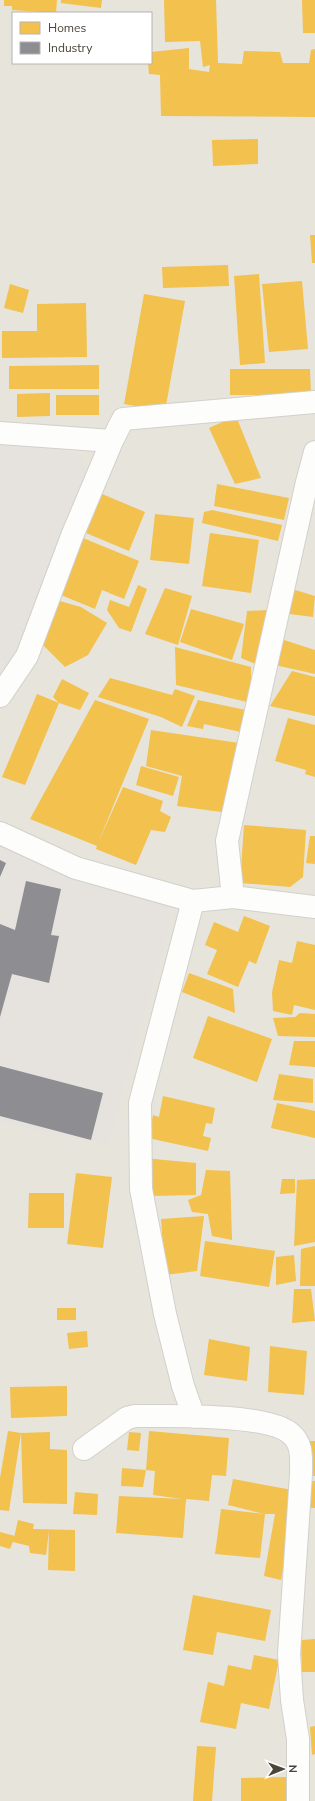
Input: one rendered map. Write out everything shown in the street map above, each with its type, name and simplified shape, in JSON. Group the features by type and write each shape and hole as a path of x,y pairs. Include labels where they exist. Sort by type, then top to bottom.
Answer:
{"street":[{"path":"0,696 27,656 72,536 112,441 123,419 315,402"},
{"path":"0,433 112,441"},
{"path":"233,897 227,841 315,452"},
{"path":"0,833 76,868 193,901 233,897 315,907"},
{"path":"193,901 140,1103 141,1189 164,1314 183,1386 194,1416"},
{"path":"84,1449 127,1418 135,1416 221,1416 271,1425 292,1434 301,1451 298,1539 289,1654 292,1700 298,1739 298,1801"}],"shaded area":[{"path":"0,0 315,0 315,1801 0,1801"},
{"path":"0,446 35,448 79,454 86,472 11,660 0,673"},
{"path":"0,822 168,900 170,923 108,1144 0,1124"}],"building: Homes":[{"path":"4,0 57,0 56,12 12,10 12,6 4,6"},
{"path":"61,0 102,0 101,8 61,3"},
{"path":"164,0 216,0 218,63 242,64 244,51 280,52 283,63 309,63 311,50 315,49 315,117 161,116 160,75 149,74 148,64 152,64 152,52 189,48 189,69 209,72 210,65 203,67 200,41 165,42"},
{"path":"302,0 315,0 315,33 303,33"},
{"path":"258,139 258,164 213,166 212,140"},
{"path":"310,235 315,235 315,263 312,263"},
{"path":"228,265 229,286 163,288 162,267"},
{"path":"259,274 265,363 240,365 234,276"},
{"path":"302,281 308,349 269,352 262,284"},
{"path":"10,284 29,290 23,313 4,308"},
{"path":"144,294 185,301 165,411 124,404"},
{"path":"86,303 87,357 2,358 2,331 37,331 37,304"},
{"path":"99,365 99,389 9,389 9,366"},
{"path":"230,369 310,369 311,395 230,395"},
{"path":"50,393 50,416 17,417 17,394"},
{"path":"56,395 99,395 99,415 56,415"},
{"path":"236,416 261,478 235,484 209,428"},
{"path":"217,484 289,498 284,520 214,506"},
{"path":"102,494 145,512 129,551 86,533"},
{"path":"212,510 282,525 278,541 202,523 204,512"},
{"path":"155,514 194,518 189,564 150,560"},
{"path":"210,533 259,540 251,593 202,586"},
{"path":"83,538 139,561 124,599 102,590 95,609 61,595"},
{"path":"138,585 147,589 131,632 119,628 107,610 110,600 129,607"},
{"path":"165,588 192,596 178,645 145,634"},
{"path":"292,589 315,596 313,617 282,613"},
{"path":"56,600 81,607 107,623 88,655 65,667 43,645"},
{"path":"191,609 244,624 232,660 180,642"},
{"path":"269,610 260,666 241,658 247,611"},
{"path":"284,640 315,650 315,674 275,665"},
{"path":"175,647 251,667 251,703 176,685"},
{"path":"292,671 315,677 315,716 270,706"},
{"path":"110,678 172,695 175,689 195,696 182,727 161,717 98,697"},
{"path":"62,679 89,693 80,710 59,703 53,697"},
{"path":"37,694 59,703 25,785 2,777"},
{"path":"95,700 149,719 98,843 123,787 163,801 160,811 171,817 165,832 151,830 136,865 96,849 97,846 30,819"},
{"path":"198,700 246,710 241,732 204,724 203,729 187,726"},
{"path":"288,718 315,725 315,777 305,774 306,770 275,761"},
{"path":"151,730 239,743 229,813 177,806 182,776 146,766"},
{"path":"141,766 179,777 173,796 136,785"},
{"path":"244,825 306,830 303,877 290,887 240,883"},
{"path":"310,836 315,836 315,864 306,863"},
{"path":"244,916 270,926 256,964 249,961 238,987 207,974 217,950 205,945 214,922 238,932"},
{"path":"297,941 315,945 315,1010 294,1005 292,1015 273,1011 272,992 279,960 292,963"},
{"path":"189,973 233,989 235,1013 182,992"},
{"path":"300,1013 315,1014 315,1037 278,1036 273,1018 295,1017"},
{"path":"208,1016 272,1039 257,1082 193,1058"},
{"path":"294,1041 315,1041 315,1067 289,1065"},
{"path":"279,1074 313,1079 313,1103 273,1100"},
{"path":"163,1096 215,1108 212,1124 206,1123 203,1136 211,1138 208,1151 148,1138 153,1115 159,1117"},
{"path":"277,1103 315,1111 315,1138 271,1128"},
{"path":"144,1158 196,1163 196,1195 150,1196"},
{"path":"206,1170 230,1171 232,1240 212,1236 208,1214 192,1212 188,1200 201,1195"},
{"path":"76,1173 112,1177 103,1248 67,1244"},
{"path":"282,1179 295,1179 295,1193 280,1194"},
{"path":"315,1179 315,1242 294,1246 297,1180"},
{"path":"29,1193 64,1193 64,1228 28,1228"},
{"path":"204,1216 197,1271 165,1275 161,1219"},
{"path":"205,1241 275,1251 269,1287 200,1276"},
{"path":"315,1246 315,1286 300,1286 301,1249"},
{"path":"294,1255 296,1281 276,1285 276,1257"},
{"path":"294,1289 311,1289 315,1321 292,1323"},
{"path":"57,1308 76,1308 76,1320 57,1320"},
{"path":"87,1331 88,1347 69,1349 67,1333"},
{"path":"209,1339 250,1347 247,1381 204,1375"},
{"path":"270,1346 307,1351 304,1395 268,1392"},
{"path":"67,1386 67,1416 11,1418 10,1387"},
{"path":"8,1431 21,1433 9,1511 0,1510 0,1478"},
{"path":"149,1431 229,1438 226,1476 212,1475 209,1501 186,1499 183,1538 116,1533 119,1496 182,1499 153,1495 155,1471 146,1470"},
{"path":"50,1432 50,1449 67,1450 67,1504 23,1503 21,1433"},
{"path":"129,1432 141,1433 139,1451 127,1450"},
{"path":"307,1441 315,1441 315,1476 295,1474"},
{"path":"122,1468 146,1470 143,1487 121,1486"},
{"path":"233,1479 298,1491 281,1580 264,1576 275,1514 265,1514 260,1558 215,1554 221,1509 264,1514 228,1505"},
{"path":"298,1481 315,1481 315,1508 297,1507"},
{"path":"75,1492 98,1494 97,1515 73,1514"},
{"path":"18,1520 34,1524 33,1529 75,1530 75,1571 48,1570 49,1531 46,1555 30,1553 29,1546 13,1542"},
{"path":"0,1532 15,1536 10,1549 0,1546"},
{"path":"193,1595 271,1610 265,1641 217,1632 213,1655 183,1650"},
{"path":"315,1639 315,1672 302,1672 301,1640"},
{"path":"254,1655 279,1660 269,1709 241,1703 236,1729 200,1722 208,1682 224,1686 228,1665 251,1670"},
{"path":"315,1726 315,1754 312,1755 310,1727"},
{"path":"197,1746 216,1747 212,1801 193,1801"},
{"path":"287,1777 287,1801 241,1801 241,1778"}],"building: Industry":[{"path":"0,860 6,863 0,877"},
{"path":"26,881 61,889 51,935 59,936 49,983 12,974 0,1017 0,924 15,930"},
{"path":"0,1066 103,1093 91,1140 0,1116"}]}
